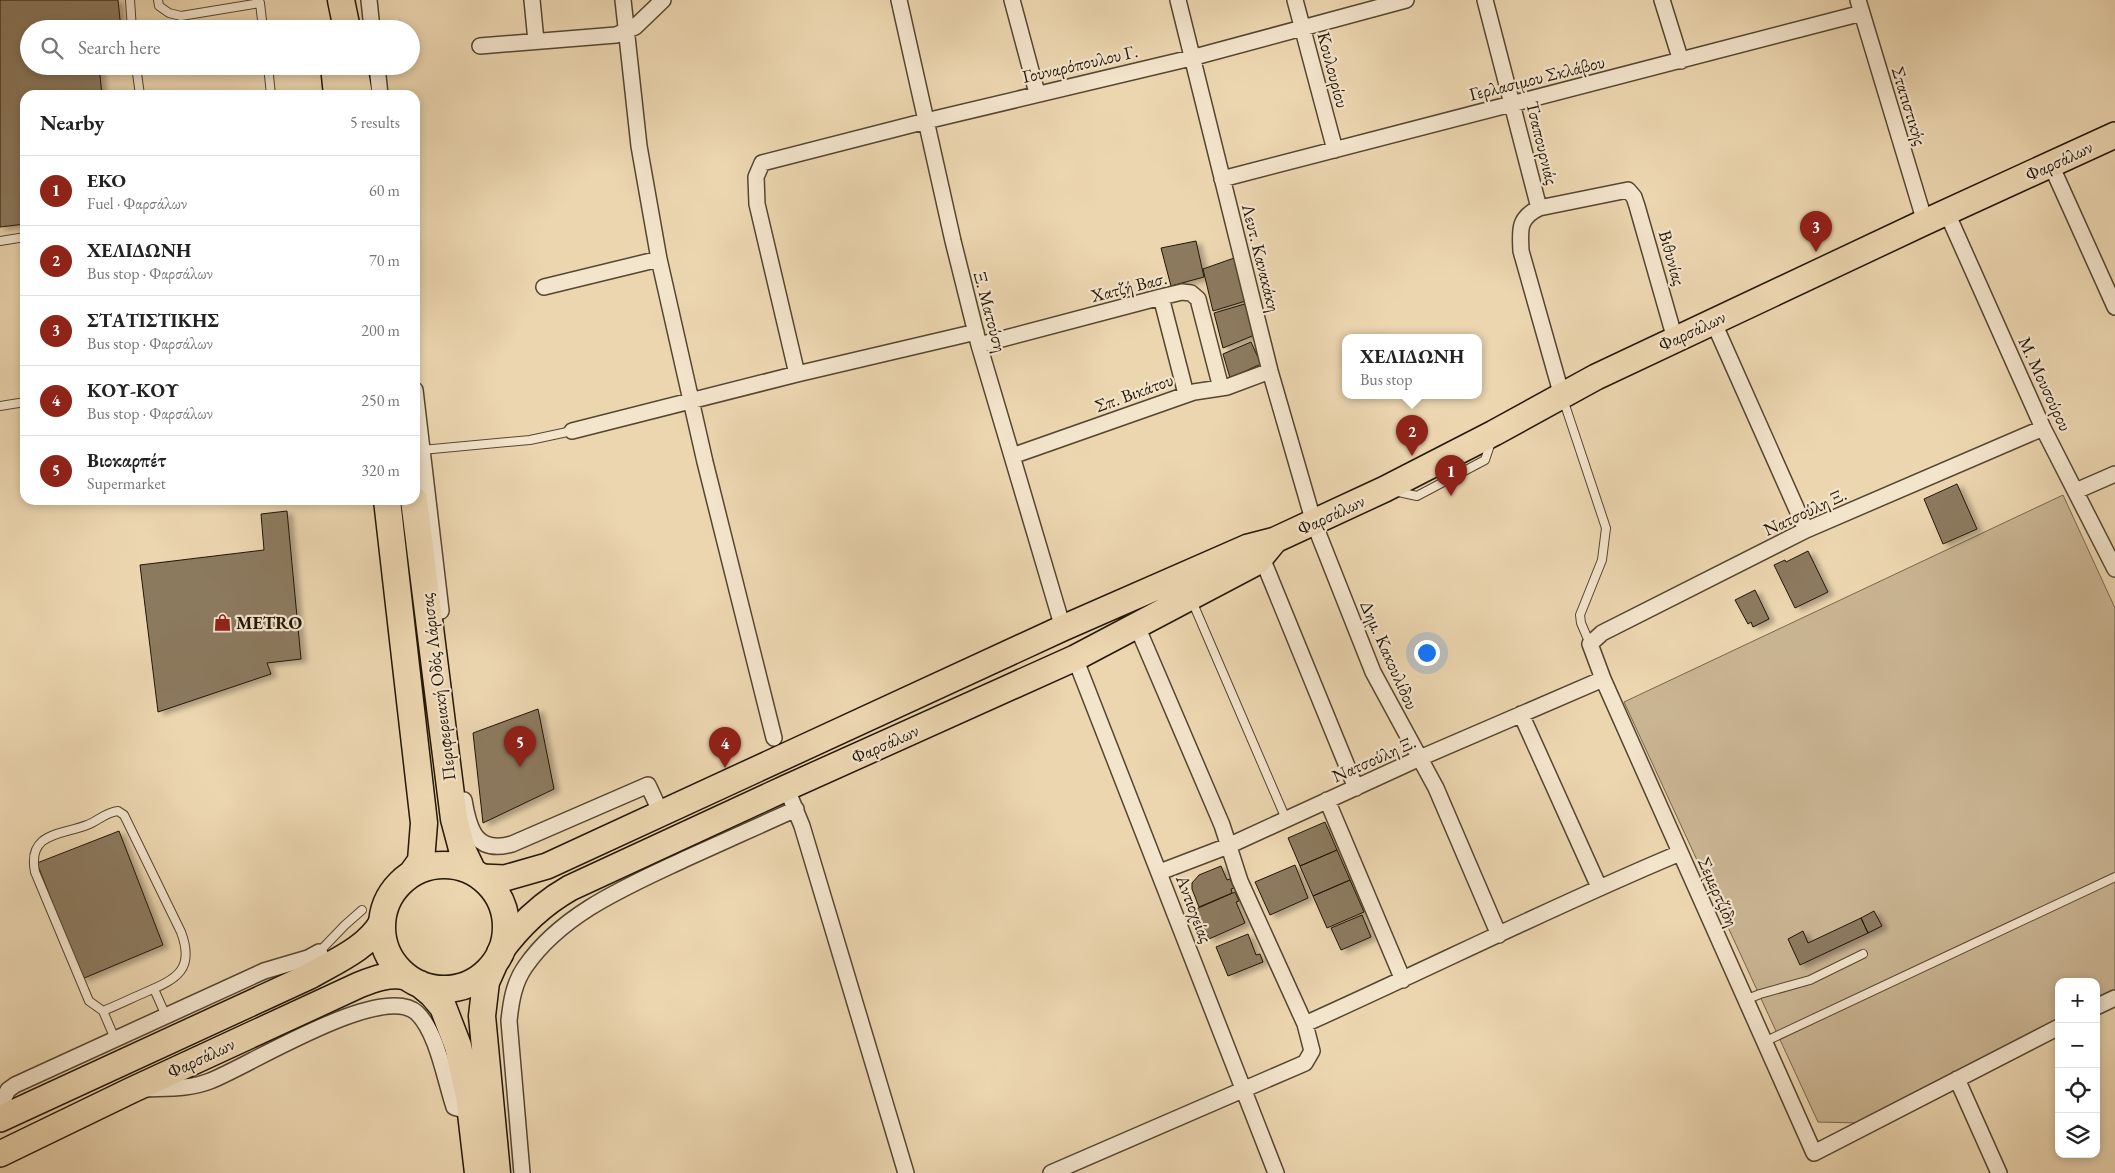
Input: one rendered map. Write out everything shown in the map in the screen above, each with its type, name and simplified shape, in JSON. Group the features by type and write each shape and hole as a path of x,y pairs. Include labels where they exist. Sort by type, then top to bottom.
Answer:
{"highway":[{"path":"332,0 332,20"},
{"path":"341,0 345,20"},
{"path":"335,75 336,90"},
{"path":"356,75 358,90"},
{"name":"Περιφερειακή Οδός Λάρισας","path":"388,505 424,823 421,861 413,872"},
{"name":"Περιφερειακή Οδός Λάρισας","path":"415,505 453,768 457,836 477,874"},
{"path":"478,1173 463,1110 463,1065 443,1007 432,994 413,981 392,961 387,952 382,932 372,916 386,902 401,882 413,872 430,866 447,864 477,874 499,898 505,915 505,934 498,956 486,982 482,1016 497,1173"},
{"path":"413,981 436,989 462,986 478,979 498,956"}],"main road":[{"name":"Φαρσάλων","path":"498,956 513,934 526,921 555,897 586,880 791,798 1075,658 1190,596 1314,523 1494,433 1596,377 1713,320 2115,135"},
{"name":"Φαρσάλων","path":"477,874 505,878 534,870 1063,628 1248,547 1269,549"},
{"name":"Φαρσάλων","path":"0,1119 322,959 368,940 377,930 372,916"},
{"name":"Φαρσάλων","path":"0,1154 132,1090 359,985 386,976 397,975 413,981"}],"street":[{"path":"369,0 371,20"},
{"path":"532,0 536,41"},
{"path":"623,0 640,146 659,259 708,471 774,738"},
{"path":"480,46 616,35 635,26 663,0"},
{"name":"Ξ. Ματούση","path":"898,0 977,338 1063,628"},
{"path":"1012,0 1037,94"},
{"name":"Λευτ. Κανακάκη","path":"1178,0 1270,371 1314,523"},
{"name":"Κουλουρίου","path":"1295,0 1335,150"},
{"name":"Γουναρόπουλου Γ.","path":"798,374 757,204 756,177 762,163 926,120 1191,58 1406,0"},
{"name":"Τσαπουρνιάς","path":"1485,0 1539,208"},
{"path":"1662,0 1681,61"},
{"name":"Γερλασιμου Σκλάβου","path":"1222,178 1681,61 1860,7"},
{"name":"Στατιστικής","path":"1860,7 1936,217"},
{"path":"377,75 379,90"},
{"path":"2051,165 2115,307"},
{"name":"Βιθυνίας","path":"1539,208 1628,190 1634,197 1637,206 1676,339"},
{"path":"1539,208 1527,213 1520,228 1521,251 1562,396"},
{"name":"Μ. Μουσούρου","path":"1936,217 2115,569"},
{"path":"544,287 659,259"},
{"name":"Χατζή Βασ.","path":"572,432 798,374 977,338 1187,292 1192,293 1198,299 1221,388"},
{"path":"1161,298 1186,394"},
{"path":"1713,320 1806,530"},
{"name":"Σπ. Βικάτου","path":"1012,456 1186,394 1221,388 1270,371"},
{"name":"Νατσούλη Ξ.","path":"1590,644 1602,633 1806,530 2043,428"},
{"path":"420,433 453,768 467,818 479,842 491,847 512,844 648,785 661,813"},
{"path":"2076,491 2115,474"},
{"name":"Δημ. Κακουλίδου","path":"1314,523 1373,672 1442,801 1499,935"},
{"path":"1269,549 1356,788"},
{"path":"1051,1173 1305,1063 1310,1057 1312,1047 1305,1024 1238,875 1222,825 1136,624"},
{"name":"Σεμερτζίδη","path":"1590,644 1680,853 1814,1153 1957,1078"},
{"name":"Αντιοχείας","path":"1075,658 1276,1173"},
{"name":"Νατσούλη Ξ.","path":"1160,872 1228,846 1420,758 1604,679"},
{"path":"1521,714 1599,887"},
{"path":"522,1173 509,1020 516,984 525,967 536,952 562,927 600,902 666,868 791,798 906,1173"},
{"path":"1327,800 1403,980"},
{"path":"1305,1024 1403,980 1599,887 1680,853"},
{"path":"0,1106 8,1090 15,1085 115,1039 264,971 303,959 322,959"},
{"path":"2100,1005 2115,998"},
{"path":"132,1090 188,1086 206,1082 351,1015 380,1006 400,1004 416,1012 428,1028 463,1110"},
{"path":"1999,1173 1957,1078 2055,1029"}],"lane":[{"path":"130,0 131,20"},
{"path":"158,0 159,6 169,13 181,16 260,4 262,20"},
{"path":"137,75 139,90"},
{"path":"269,75 270,90"},
{"path":"0,241 20,238"},
{"path":"1562,396 1606,528 1602,560 1580,615 1581,623 1590,644"},
{"path":"0,406 20,403"},
{"path":"422,450 530,440 572,432"},
{"path":"1190,596 1286,819"},
{"path":"103,1011 171,981 178,975 185,962 186,944 124,815 118,811 111,812 88,825 49,836 35,852 33,860 35,872 89,1001 103,1011 115,1039"},
{"path":"1764,1042 2115,878"},
{"path":"1745,1000 1810,980 1863,954"},
{"path":"154,989 166,1016"}],"shaded area":[{"path":"2063,495 2115,608 2115,1002 2100,1009 2100,978 2055,978 2055,1031 1860,1123 1818,1122 1624,702"}],"building":[{"path":"0,0 118,0 120,20 20,20 20,75 100,75 101,90 20,90 20,225 0,227"},
{"path":"1196,241 1204,277 1171,286 1161,248"},
{"path":"1237,257 1249,300 1213,311 1203,269"},
{"path":"1248,303 1257,334 1223,348 1214,313"},
{"path":"1251,342 1261,364 1230,378 1223,354"},
{"path":"1957,484 1977,529 1943,544 1924,499"},
{"name":"METRO","path":"287,511 301,659 267,663 271,674 158,712 140,565 264,550 261,514"},
{"path":"1808,551 1828,592 1795,608 1774,565 1785,560 1786,562"},
{"path":"1755,590 1769,619 1753,627 1751,622 1748,624 1735,600"},
{"path":"538,709 554,789 483,823 473,733"},
{"path":"1325,822 1337,850 1300,866 1288,838"},
{"path":"119,831 163,945 82,979 37,863"},
{"path":"1337,850 1350,880 1313,896 1300,866"},
{"path":"1295,865 1308,898 1270,915 1255,882"},
{"path":"1221,866 1227,880 1230,879 1234,888 1231,889 1232,893 1199,907 1192,889 1192,883 1199,875"},
{"path":"1350,880 1364,912 1327,928 1313,896"},
{"path":"1235,892 1239,901 1236,902 1245,923 1209,939 1196,909"},
{"path":"1874,911 1882,926 1868,933 1861,918"},
{"path":"1362,915 1371,937 1341,950 1331,928"},
{"path":"1861,918 1868,933 1800,965 1788,939 1803,931 1808,943"},
{"path":"1248,934 1256,955 1260,954 1263,962 1228,976 1216,947"}],"place":[{"name":"ΣΤΑΤΙΣΤΙΚΗΣ","path":"1816,252"},
{"name":"ΧΕΛΙΔΩΝΗ","path":"1412,456"},
{"name":"EKO","path":"1451,496"},
{"name":"METRO","path":"222,623"},
{"name":"Βιοκαρπέτ","path":"520,767"},
{"name":"ΚΟΥ-ΚΟΥ","path":"725,768"}]}
